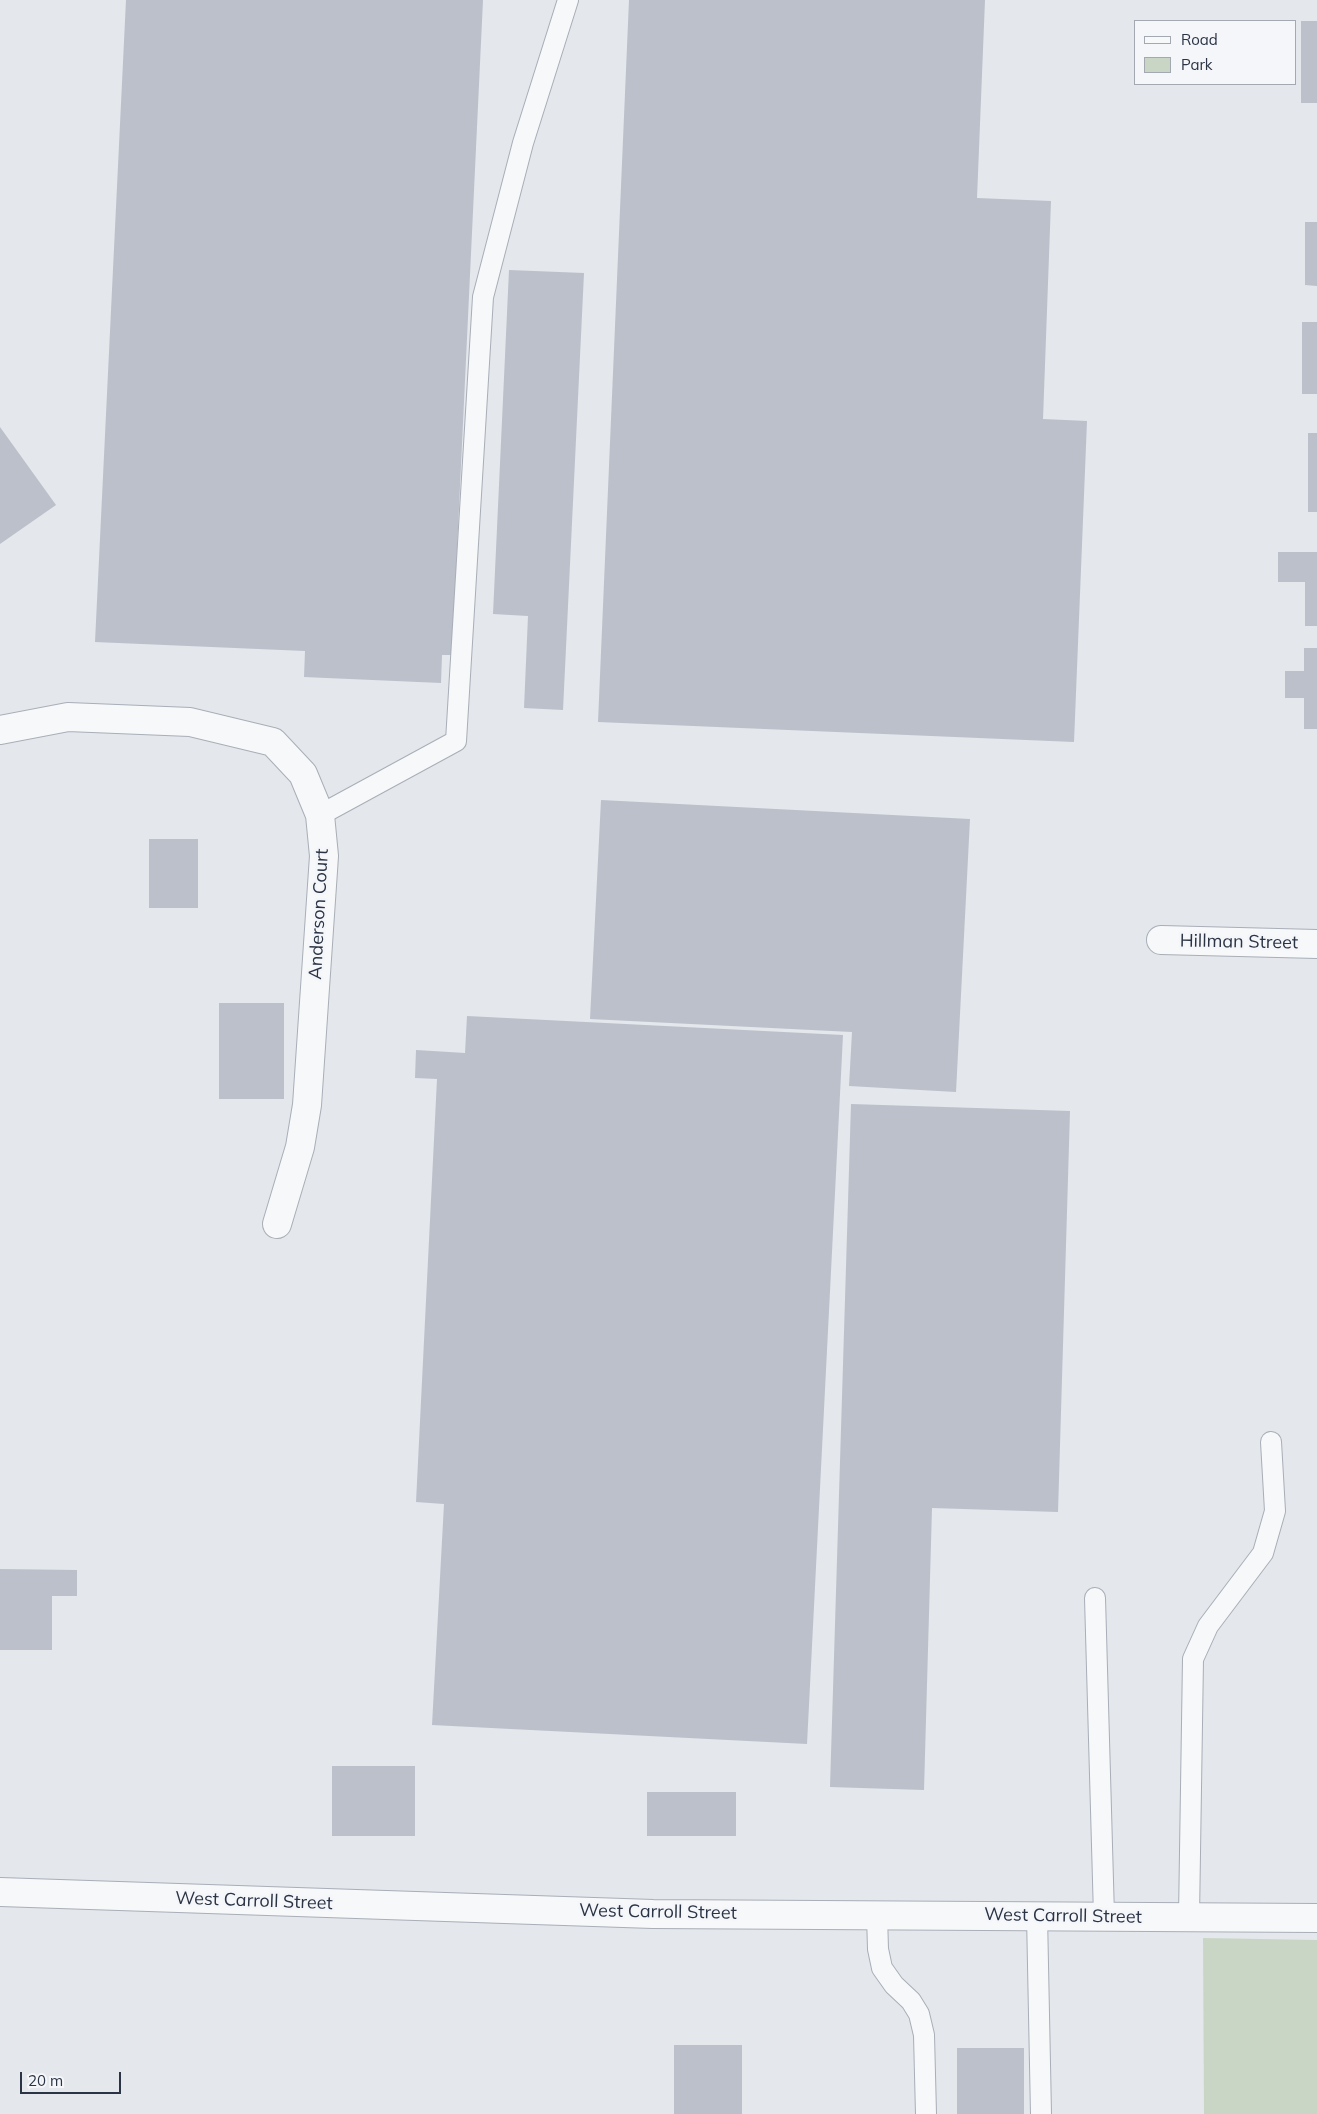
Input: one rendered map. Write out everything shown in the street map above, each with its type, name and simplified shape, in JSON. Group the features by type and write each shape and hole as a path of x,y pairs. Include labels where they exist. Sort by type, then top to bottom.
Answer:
{"street":[{"name":"Anderson Court","path":"0,730 68,716 190,722 274,742 303,774 320,815 324,856 307,1105 300,1146 277,1224"},
{"name":"Hillman Street","path":"1161,940 1317,944"},
{"name":"West Carroll Street","path":"0,1892 643,1913 1317,1918"}],"lane":[{"path":"320,815 456,741 483,297 524,143 568,0"},
{"path":"1189,1917 1193,1659 1208,1626 1263,1553 1275,1511 1271,1442"},
{"path":"1095,1598 1104,1916"},
{"path":"877,1915 878,1949 882,1968 919,2014 924,2035 926,2114"},
{"path":"1037,1915 1041,2114"}],"green space":[{"path":"1203,1938 1317,1940 1317,2114 1204,2114"}],"building":[{"path":"126,0 483,0 452,655 442,655 441,683 304,677 305,651 95,642"},
{"path":"629,0 985,0 977,198 1051,201 1043,419 1087,421 1074,742 598,722"},
{"path":"1301,21 1317,21 1317,103 1301,103"},
{"path":"1305,222 1317,222 1317,286 1305,285"},
{"path":"509,270 584,273 563,710 524,708 528,616 493,614"},
{"path":"1302,322 1317,322 1317,394 1302,394"},
{"path":"0,427 56,505 0,544"},
{"path":"1308,433 1317,433 1317,512 1308,512"},
{"path":"1278,552 1317,552 1317,626 1305,626 1305,582 1278,582"},
{"path":"1304,648 1317,648 1317,729 1304,729 1304,698 1285,698 1285,671 1304,671"},
{"path":"601,800 970,819 956,1092 849,1086 852,1032 590,1019"},
{"path":"149,839 198,839 198,908 149,908"},
{"path":"219,1003 284,1003 284,1099 219,1099"},
{"path":"467,1016 843,1035 807,1744 432,1725 444,1504 416,1502 437,1079 415,1078 416,1050 465,1053"},
{"path":"851,1104 1070,1111 1058,1512 932,1508 924,1790 830,1787"},
{"path":"0,1569 77,1570 77,1596 52,1596 52,1650 0,1650"},
{"path":"332,1766 415,1766 415,1836 332,1836"},
{"path":"647,1792 736,1792 736,1836 647,1836"},
{"path":"674,2045 742,2045 742,2114 674,2114"},
{"path":"957,2048 1024,2048 1024,2114 957,2114"}]}
